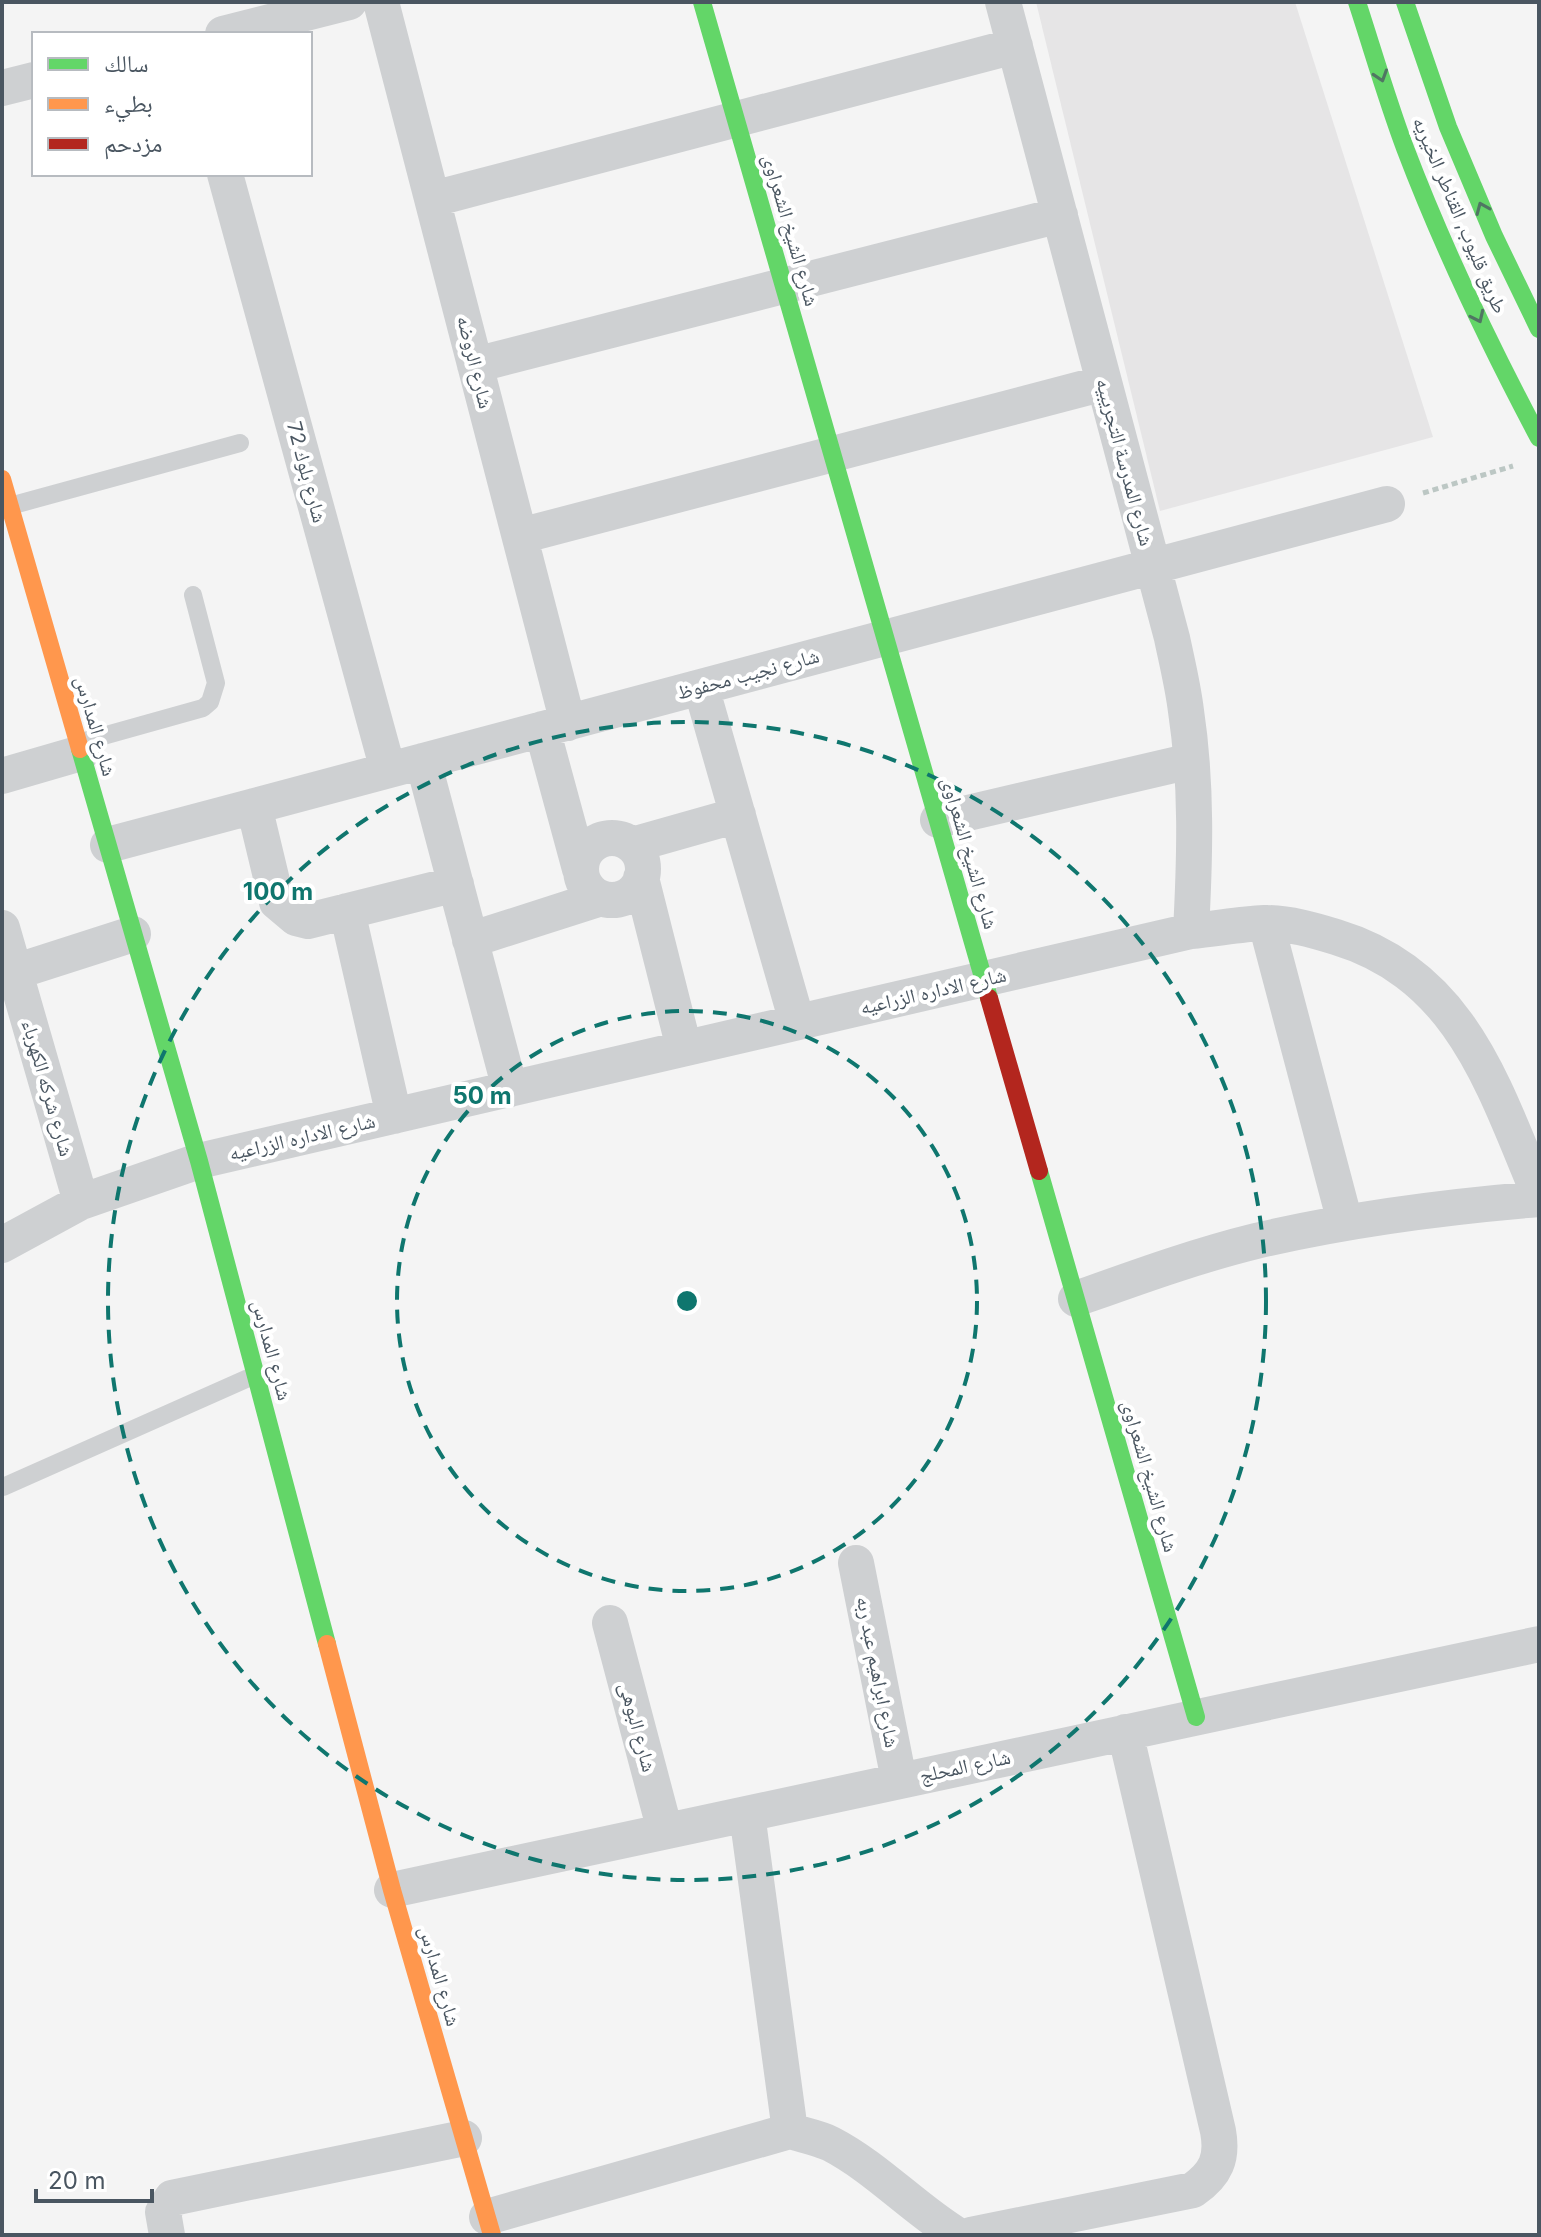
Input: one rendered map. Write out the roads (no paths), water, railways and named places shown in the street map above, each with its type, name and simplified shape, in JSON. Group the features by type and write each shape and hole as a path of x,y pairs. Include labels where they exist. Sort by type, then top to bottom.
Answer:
{"street":[{"path":"231,32 349,2"},
{"name":"شارع الروضه","path":"381,2 520,536 580,869"},
{"name":"شارع الشيخ الشعراوى","path":"702,2 1196,1717"},
{"name":"شارع المدرسة التجريبيه","path":"1003,2 1172,638 1186,711 1191,761 1195,858 1191,931"},
{"name":"طريق قليوب, القناطر الخيريه","path":"1357,2 1405,147 1447,248 1500,363 1539,438"},
{"name":"طريق قليوب, القناطر الخيريه","path":"1405,2 1448,127 1494,236 1539,329"},
{"path":"433,199 1015,46"},
{"path":"2,88 32,80"},
{"name":"شارع بلوك 72","path":"226,176 388,770"},
{"path":"475,365 1060,215"},
{"path":"520,536 1104,383"},
{"name":"شارع المدارس","path":"2,479 199,1161 392,1890 490,2226"},
{"name":"شارع نجيب محفوظ","path":"108,845 1387,504"},
{"path":"701,687 797,1022"},
{"path":"2,776 80,748"},
{"path":"423,761 510,1089"},
{"path":"938,820 1191,761"},
{"path":"254,806 277,902 296,918 308,921 456,884"},
{"path":"637,862 738,815"},
{"path":"637,862 636,889 613,900 601,898 590,891 580,869 589,847 610,837 622,839 637,862 684,1048"},
{"path":"470,940 601,898"},
{"path":"347,911 394,1116"},
{"path":"1266,923 1345,1222"},
{"name":"شارع الاداره الزراعيه","path":"5,1236 81,1202 199,1161 1191,931 1266,923 1303,927 1359,944 1410,974 1453,1015 1484,1065 1539,1196"},
{"name":"شارع شركه الكهرباء","path":"2,928 8,974 81,1202"},
{"path":"8,974 133,934"},
{"path":"1076,1299 1164,1268 1254,1242 1345,1222 1539,1196"},
{"name":"شارع ابراهيم عبد ربه","path":"856,1563 899,1780"},
{"name":"شارع البوهى","path":"610,1623 665,1831"},
{"name":"شارع المحلج","path":"392,1890 1539,1644"},
{"path":"971,2235 1193,2190 1207,2180 1217,2166 1221,2149 1218,2131 1125,1732"},
{"path":"747,1814 790,2131"},
{"path":"490,2226 790,2131 829,2143 866,2165 936,2222 957,2235"},
{"path":"167,2235 163,2212 172,2198 464,2138"}],"lane":[{"path":"10,506 240,443"},
{"path":"80,748 203,708 210,702 216,683 193,595"},
{"path":"3,1487 255,1375"}]}
